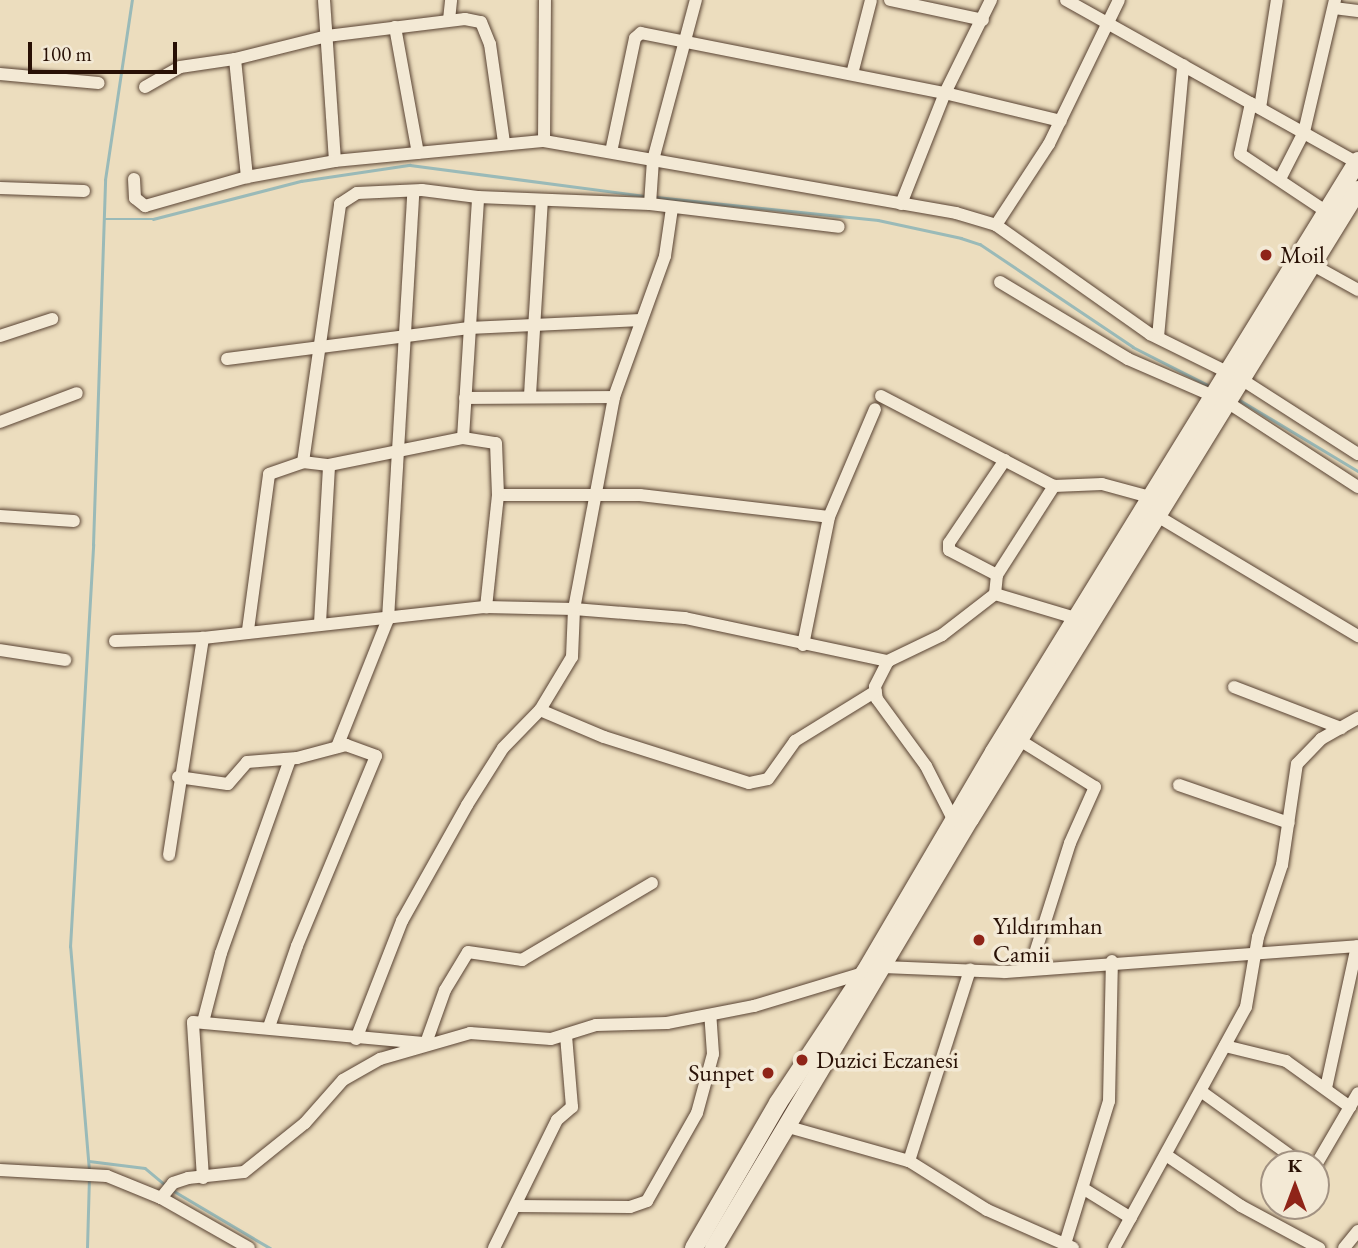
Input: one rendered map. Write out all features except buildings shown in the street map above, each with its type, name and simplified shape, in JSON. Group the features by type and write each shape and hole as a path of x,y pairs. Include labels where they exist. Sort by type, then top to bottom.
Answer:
{"main road":[{"path":"714,1248 785,1126 1158,517 1226,389 1358,162"},
{"path":"694,1248 778,1103 865,972 1150,497 1311,264 1358,190"}],"street":[{"path":"324,0 335,161"},
{"path":"449,20 451,0"},
{"path":"544,141 545,0"},
{"path":"651,198 653,160 696,0"},
{"path":"852,74 871,0"},
{"path":"890,0 983,20"},
{"path":"901,204 945,93 991,0"},
{"path":"1066,0 1358,162"},
{"path":"996,225 1061,121 1110,25 1119,0"},
{"path":"1277,0 1255,105 1240,154 1327,212"},
{"path":"1280,179 1304,132 1334,4 1358,11"},
{"path":"145,87 180,66 235,59 327,36 449,20 481,22 490,44 504,142"},
{"path":"395,27 418,153"},
{"path":"611,152 635,38 641,33 945,93 1061,121"},
{"path":"235,59 247,177"},
{"path":"1158,337 1182,65"},
{"path":"0,74 99,83"},
{"path":"134,179 135,198 145,206 247,177 335,161 504,142 544,141 901,204 996,225 1158,337 1358,488"},
{"path":"0,188 83,191"},
{"path":"303,462 340,204 357,193 452,191 478,197 542,200 651,198 672,208 839,227"},
{"path":"337,747 388,619 402,336 413,192"},
{"path":"463,438 478,197"},
{"path":"530,395 537,323 542,200"},
{"path":"356,1039 415,898 503,748 540,710 572,657 574,609 593,496 614,397 664,256 672,208"},
{"path":"1311,264 1358,290"},
{"path":"1000,282 1128,359 1226,389 1358,454"},
{"path":"0,336 52,319"},
{"path":"227,359 469,328 640,320"},
{"path":"0,422 76,393"},
{"path":"465,398 530,395 614,397"},
{"path":"881,396 1054,486 1102,484 1150,497"},
{"path":"803,645 829,517 874,409"},
{"path":"248,629 269,474 303,462 330,465 397,448 463,438 496,443 498,495 486,607"},
{"path":"997,575 949,550 949,544 1005,460"},
{"path":"320,623 330,465"},
{"path":"115,641 203,638 248,629 388,619 486,607 574,609 685,618 888,661 942,635 995,594 997,575 1054,486"},
{"path":"498,495 640,495 829,517"},
{"path":"0,516 74,521"},
{"path":"1158,517 1358,636"},
{"path":"995,594 1075,618"},
{"path":"169,855 178,777 203,638"},
{"path":"0,650 65,660"},
{"path":"540,710 604,737 749,783 768,779 795,741 876,691 888,661"},
{"path":"1234,687 1340,728"},
{"path":"876,691 926,766 954,821"},
{"path":"1114,1248 1202,1092 1246,1007 1289,823 1297,765 1321,739 1358,718"},
{"path":"1021,741 1095,787 1070,843 1030,969"},
{"path":"178,777 228,784 247,762 290,759 337,747 370,750 376,756 297,946 269,1027"},
{"path":"203,1022 221,953 290,759"},
{"path":"1179,785 1289,823"},
{"path":"426,1044 445,990 468,952 522,960 652,883"},
{"path":"167,1191 203,1178 244,1172 305,1123 343,1080 380,1059 426,1044 470,1033 523,1039 566,1035 596,1026 667,1023 710,1015 883,967 1030,969 1112,961 1357,946 1326,1088"},
{"path":"785,1126 909,1161 988,1210 1069,1246 1109,1101 1112,961"},
{"path":"909,1161 970,970"},
{"path":"516,1206 630,1206 647,1201 696,1113 713,1054 710,1015"},
{"path":"203,1178 193,1021 426,1044"},
{"path":"494,1248 557,1121 572,1107 566,1035"},
{"path":"1226,1046 1286,1061 1350,1107"},
{"path":"1202,1092 1283,1150"},
{"path":"1325,1150 1358,1093"},
{"path":"1166,1155 1241,1206 1319,1248"},
{"path":"0,1170 107,1177 167,1191 249,1248"},
{"path":"1084,1189 1131,1218"},
{"path":"1344,1248 1358,1231"}],"waterway":[{"path":"89,1171 70,947 93,545 105,180 132,0"},
{"path":"104,219 153,219 301,181 410,165 646,196"},
{"path":"656,197 878,220 980,244 1133,347 1210,386"},
{"path":"1238,399 1358,471"},
{"path":"89,1161 145,1168 165,1185"},
{"path":"87,1248 89,1178"},
{"path":"174,1191 270,1248"}],"place":[{"name":"Moil","path":"1266,255"},
{"name":"Yıldırımhan Camii","path":"979,940"},
{"name":"Duzici Eczanesi","path":"802,1060"},
{"name":"Sunpet","path":"768,1073"}]}
